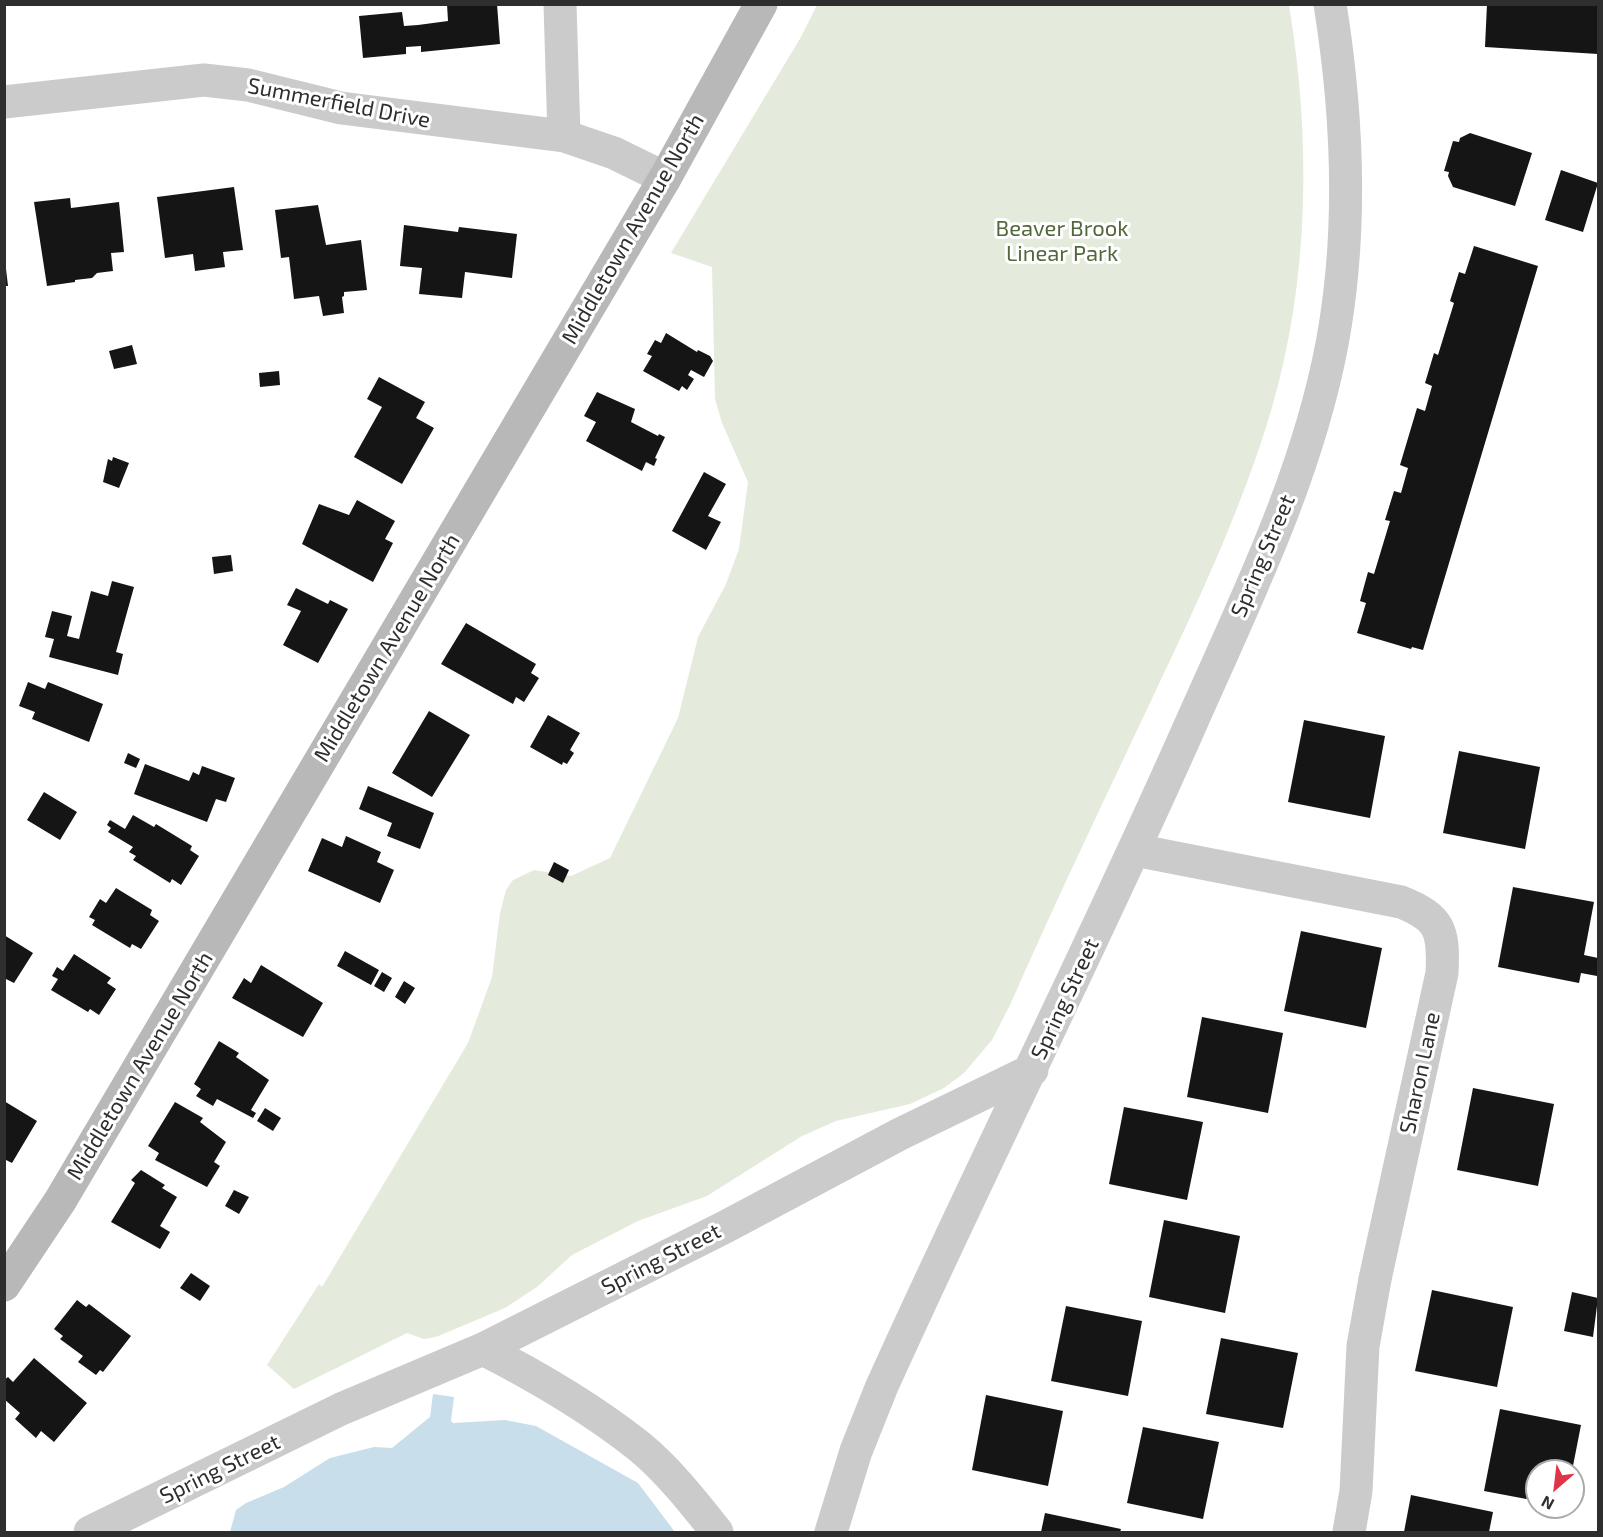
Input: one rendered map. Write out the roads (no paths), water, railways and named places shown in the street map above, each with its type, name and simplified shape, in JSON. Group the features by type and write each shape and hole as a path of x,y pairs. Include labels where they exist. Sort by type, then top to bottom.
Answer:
{"street":[{"path":"560,4 564,136"},
{"name":"Middletown Avenue North","path":"4,1285 60,1201 665,178 761,4"},
{"name":"Spring Street","path":"831,1533 856,1451 882,1386 1135,850 1274,536 1301,464 1332,343 1345,214 1347,151 1339,56 1330,4"},
{"name":"Summerfield Drive","path":"4,102 204,80 248,85 341,108 564,136 614,153 665,178"},
{"name":"Sharon Lane","path":"1135,850 1401,902 1423,911 1437,924 1443,950 1442,973 1374,1279 1363,1346 1356,1491 1349,1533"},
{"name":"Spring Street","path":"90,1533 342,1409 483,1349 725,1227 900,1134 1032,1070"},
{"path":"483,1349 555,1388 641,1448 675,1481 717,1533"}],"water":[{"path":"433,1394 454,1397 451,1421 453,1423 505,1420 536,1426 638,1483 675,1532 230,1532 236,1510 246,1503 284,1487 330,1458 374,1447 392,1448 430,1417"}],"park label":[{"name":"Beaver Brook Linear Park","path":"1062,242"}]}
